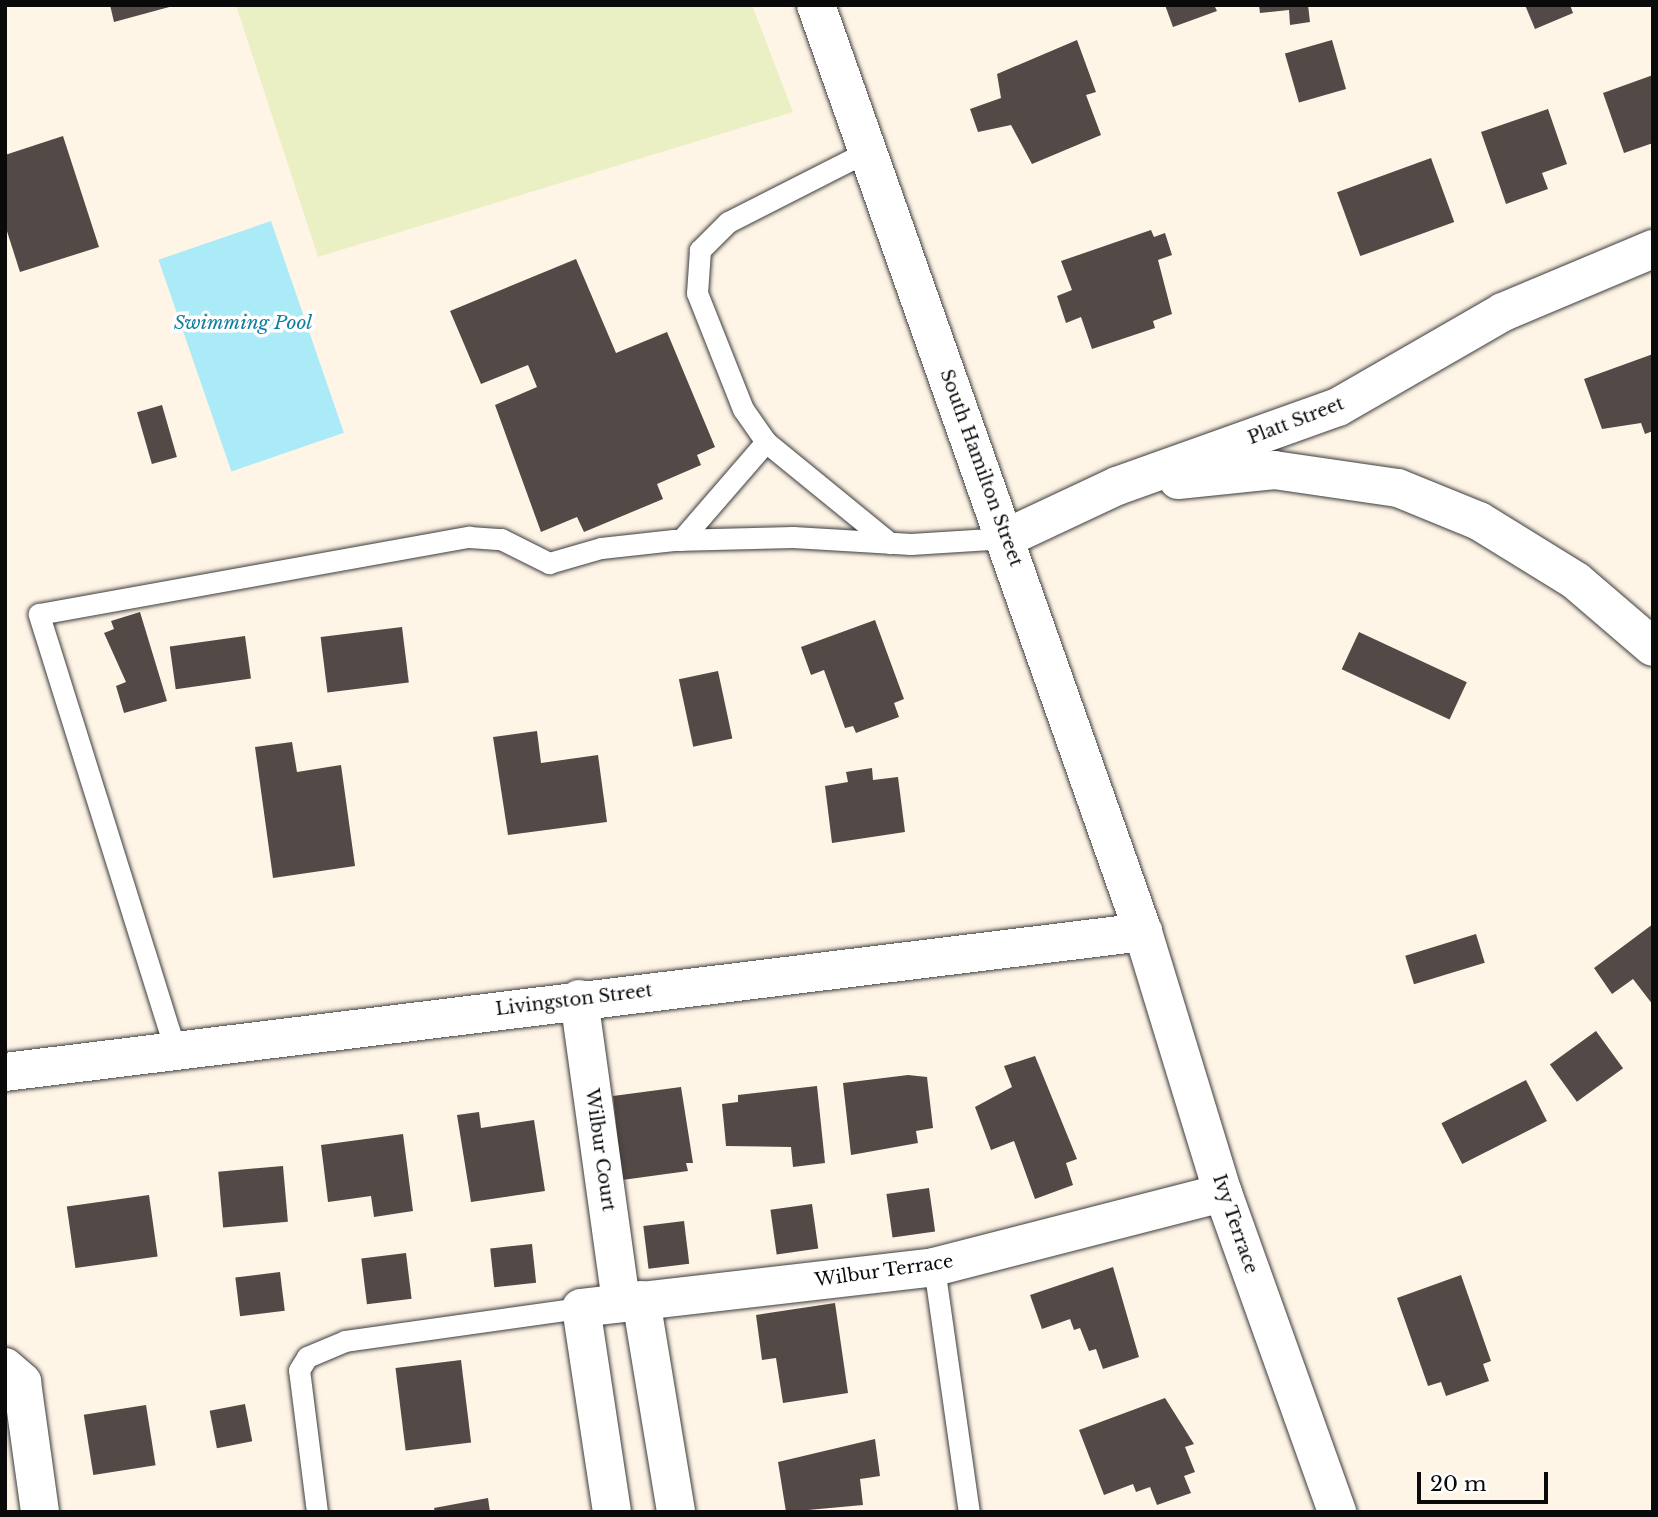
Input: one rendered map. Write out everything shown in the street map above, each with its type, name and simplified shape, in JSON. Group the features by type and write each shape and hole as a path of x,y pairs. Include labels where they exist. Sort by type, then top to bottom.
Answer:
{"street":[{"name":"South Hamilton Street","path":"816,5 1143,932"},
{"name":"Platt Street","path":"1006,538 1117,486 1338,407 1503,312 1653,249"},
{"path":"1117,486 1274,470 1398,488 1479,521 1565,574 1653,647"},
{"name":"Livingston Street","path":"5,1072 579,999 1143,932"},
{"name":"Ivy Terrace","path":"1143,932 1223,1193 1337,1512"},
{"name":"Wilbur Court","path":"579,999 631,1301 676,1512"},
{"name":"Wilbur Terrace","path":"581,1308 934,1268 1223,1193"},
{"path":"581,1308 612,1512"},
{"path":"5,1367 22,1382 40,1512"}],"lane":[{"path":"868,151 762,202 700,250 696,293 743,409 766,442 890,542"},
{"path":"681,540 766,442"},
{"path":"175,1049 39,614 470,537 501,539 549,563 601,548 681,540 890,542 1006,538"},
{"path":"934,1268 969,1512"},
{"path":"317,1512 299,1370 307,1357 345,1341 581,1308"}],"green space":[{"path":"236,5 752,5 793,112 318,257"}],"water":[{"name":"Swimming Pool","path":"271,221 344,433 231,472 158,260"}],"building":[{"path":"110,5 173,5 173,6 114,22"},
{"path":"1165,5 1214,5 1217,11 1173,27"},
{"path":"1259,5 1308,5 1310,22 1290,25 1289,10 1260,13"},
{"path":"1525,5 1570,5 1573,13 1535,29"},
{"path":"1077,40 1096,92 1086,95 1101,135 1032,164 1011,125 978,132 970,109 1001,98 997,74"},
{"path":"1332,40 1346,89 1299,103 1285,54"},
{"path":"1653,75 1653,143 1624,153 1603,93"},
{"path":"1548,109 1567,164 1542,173 1548,189 1506,204 1481,132"},
{"path":"63,136 99,247 20,272 5,225 5,155"},
{"path":"1431,158 1454,222 1360,256 1337,192"},
{"path":"1151,230 1154,237 1165,233 1172,255 1158,260 1172,314 1153,321 1155,328 1092,349 1081,317 1066,323 1057,296 1072,290 1061,261"},
{"path":"576,259 616,353 667,332 715,447 697,455 701,465 657,484 663,499 584,532 577,517 541,532 495,405 537,387 528,365 481,384 450,311"},
{"path":"1653,354 1653,431 1645,434 1641,423 1602,429 1584,379"},
{"path":"162,405 177,457 152,464 137,412"},
{"path":"140,612 167,701 124,713 116,686 126,682 104,633 114,629 111,621"},
{"path":"875,620 904,699 894,703 899,717 856,733 853,726 845,728 824,670 811,675 801,647"},
{"path":"402,627 409,683 327,693 321,637"},
{"path":"1359,632 1467,682 1450,719 1342,669"},
{"path":"245,636 251,679 176,689 170,647"},
{"path":"718,671 732,738 693,747 679,679"},
{"path":"537,731 541,763 598,755 607,822 508,835 493,737"},
{"path":"292,742 297,772 341,765 355,866 273,878 255,747"},
{"path":"872,768 873,780 898,777 905,832 832,843 825,786 848,782 846,772"},
{"path":"1653,924 1653,1005 1633,979 1612,994 1594,968"},
{"path":"1476,934 1485,963 1414,984 1405,956"},
{"path":"1596,1031 1623,1068 1577,1102 1550,1065"},
{"path":"1035,1056 1077,1159 1066,1163 1073,1185 1035,1199 1014,1141 991,1150 975,1107 1012,1087 1004,1066"},
{"path":"908,1075 927,1077 933,1128 916,1131 918,1143 851,1155 843,1083"},
{"path":"1526,1080 1547,1121 1462,1164 1441,1123"},
{"path":"817,1086 825,1163 793,1167 791,1147 726,1146 722,1104 738,1102 738,1095"},
{"path":"681,1087 693,1163 686,1163 688,1171 622,1180 613,1096"},
{"path":"479,1112 481,1128 534,1120 545,1191 471,1202 457,1115"},
{"path":"403,1134 413,1211 374,1217 371,1196 328,1202 321,1145"},
{"path":"283,1166 288,1222 223,1227 218,1172"},
{"path":"929,1188 935,1232 893,1238 886,1194"},
{"path":"149,1195 158,1256 75,1268 67,1207"},
{"path":"812,1204 818,1249 777,1254 770,1210"},
{"path":"684,1221 689,1264 649,1269 643,1226"},
{"path":"532,1244 536,1283 494,1287 490,1248"},
{"path":"406,1253 412,1299 367,1304 361,1258"},
{"path":"1113,1267 1139,1357 1103,1369 1096,1349 1089,1351 1080,1328 1074,1330 1070,1319 1042,1329 1030,1295"},
{"path":"280,1272 285,1311 240,1316 235,1277"},
{"path":"1461,1275 1491,1361 1483,1364 1489,1381 1446,1396 1441,1382 1428,1386 1397,1298"},
{"path":"835,1303 848,1393 783,1403 776,1358 762,1360 756,1315"},
{"path":"461,1360 471,1442 406,1450 395,1368"},
{"path":"1165,1398 1194,1444 1185,1447 1195,1472 1184,1476 1191,1493 1157,1505 1150,1487 1136,1492 1133,1484 1104,1495 1079,1430"},
{"path":"245,1404 252,1441 217,1448 210,1411"},
{"path":"146,1405 156,1465 93,1475 84,1415"},
{"path":"875,1439 880,1476 860,1479 863,1505 786,1512 778,1462"},
{"path":"488,1498 490,1512 435,1512 434,1508"}]}
